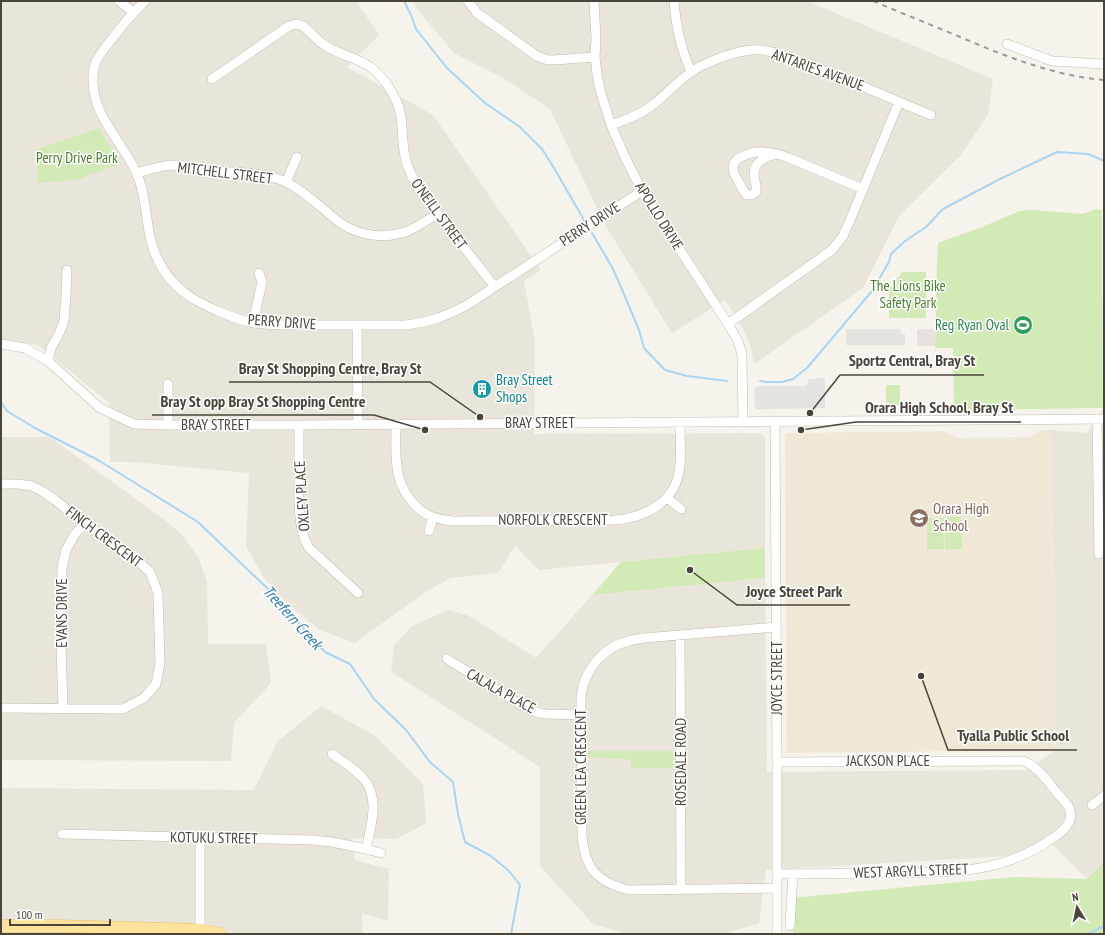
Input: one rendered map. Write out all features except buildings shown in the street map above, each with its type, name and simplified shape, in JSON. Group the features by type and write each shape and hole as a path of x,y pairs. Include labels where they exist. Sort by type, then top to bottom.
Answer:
{"main road":[{"path":"1,926 58,930 200,930 220,934"}],"street":[{"path":"118,1 133,12"},
{"name":"PERRY DRIVE","path":"145,1 133,12 97,60 93,76 94,96 101,115 136,173 144,198 154,250 164,271 182,291 193,298 228,314 253,323 283,325 405,324 437,320 467,305 642,191"},
{"path":"468,1 473,9 483,18 537,56 548,60 596,57"},
{"name":"APOLLO DRIVE","path":"594,1 597,74 600,90 611,125 642,191 738,341 742,354 743,422"},
{"path":"674,1 679,40 685,59 691,71"},
{"name":"O'NEILL STREET","path":"212,79 290,25 294,24 302,25 322,44 364,63 380,76 394,96 401,116 404,156 407,166 419,190 494,287"},
{"path":"1008,44 1052,61 1104,64"},
{"name":"ANTARIES AVENUE","path":"611,125 630,118 655,104 691,71 712,61 754,50 774,52 828,72 931,115"},
{"path":"728,324 832,250 843,236 899,102"},
{"path":"777,154 768,156 757,164 754,172 757,188 756,192 752,195 747,195 734,173 733,166 740,158 752,153 764,152 777,154 863,189"},
{"path":"286,182 297,157"},
{"name":"MITCHELL STREET","path":"136,173 160,167 183,166 216,171 262,175 286,182 308,196 344,226 356,232 381,236 394,235 406,231 437,214"},
{"path":"48,361 51,348 64,321 67,270"},
{"path":"253,323 262,282 260,273"},
{"path":"357,325 358,424"},
{"name":"BRAY STREET","path":"1,344 25,348 48,361 100,408 134,424 168,426 1101,419"},
{"path":"168,384 168,426"},
{"path":"1099,554 1101,419"},
{"name":"NORFOLK CRESCENT","path":"396,424 397,468 399,479 404,490 410,499 424,513 433,517 451,521 626,519 647,513 667,498 677,479 680,467 680,422"},
{"name":"JOYCE STREET","path":"775,422 778,874 777,933"},
{"name":"OXLEY PLACE","path":"299,425 299,492 302,530 305,542 309,548 358,593"},
{"name":"FINCH CRESCENT","path":"1,484 32,486 56,500 85,524 137,560 150,572 158,593 160,663 156,684 144,698 123,709 1,708"},
{"path":"667,498 681,509"},
{"path":"429,531 433,517"},
{"name":"EVANS DRIVE","path":"63,708 62,568 66,550 75,534 85,524"},
{"name":"GREEN LEA CRESCENT","path":"776,627 644,638 628,641 611,648 599,658 590,669 584,682 581,696 581,715 583,849 587,862 594,873 604,881 616,887 629,890 777,888"},
{"name":"ROSEDALE ROAD","path":"680,635 681,889"},
{"name":"CALALA PLACE","path":"447,659 520,704 536,712 581,715"},
{"path":"332,754 362,777 371,790 374,806 366,849"},
{"name":"JACKSON PLACE","path":"777,762 1027,762 1035,766 1070,810 1069,819 1063,830 1040,847"},
{"path":"1092,806 1104,796"},
{"name":"KOTUKU STREET","path":"62,834 313,840 332,842 381,853"},
{"path":"200,837 200,930"},
{"name":"WEST ARGYLL STREET","path":"778,874 955,872 985,868 1014,860 1040,847"},
{"path":"790,926 793,874"}],"shaded area":[{"path":"1,1 356,1 379,35 347,67 433,115 541,270 524,281 535,343 534,434 758,433 765,437 765,548 539,570 515,546 498,573 451,578 425,592 355,643 320,630 291,607 264,578 246,546 249,473 132,462 110,462 109,403 38,345 1,341"},
{"path":"412,1 807,1 993,79 988,115 961,155 899,216 863,288 754,364 750,345 743,329 725,300 672,333 605,225 550,109 503,78 454,53"},
{"path":"1102,298 1104,298 1104,862 1087,879 1053,845 1008,856 766,870 759,923 723,934 626,934 593,924 540,866 540,767 391,672 394,645 412,626 449,610 469,616 536,658 592,595 765,578 767,772 1026,770 1056,750 1055,598 1050,430 1087,433 1103,408"},
{"path":"846,329 901,329 901,334 905,334 905,345 846,345"},
{"path":"917,329 935,329 935,346 917,346"},
{"path":"825,378 825,408 757,409 755,407 754,390 758,386 805,386 808,384 808,379"},
{"path":"1041,430 1050,430 1055,598 1056,750 787,753 785,435 788,433 944,431 957,438 1029,437"},
{"path":"1,437 50,437 165,520 184,537 199,559 207,582 208,644 266,644 271,683 234,723 231,761 1,760"},
{"path":"321,706 374,735 423,784 426,823 397,839 352,838 355,860 389,869 388,921 362,913 363,934 1,934 1,788 254,790 277,742"}],"green space":[{"name":"Perry Drive Park","path":"99,128 120,164 75,180 38,183 35,150"},
{"path":"1096,209 1102,210 1103,408 954,410 953,348 935,348 938,243 1020,211 1032,210 1080,214"},
{"name":"The Lions Bike Safety Park","path":"902,272 926,272 926,318 889,318 889,290"},
{"path":"886,385 900,385 900,405 886,405"},
{"path":"945,517 961,517 962,549 945,549"},
{"path":"927,518 943,518 944,549 927,549"},
{"path":"765,548 765,578 592,595 621,562"},
{"path":"588,751 674,751 675,768 631,768 631,760 588,757"},
{"path":"1104,862 1104,934 793,934 791,898 1014,877 1087,879"}],"waterway":[{"path":"404,1 416,29 447,68 485,103 520,127 542,149 584,220"},
{"path":"760,381 782,382 793,379 807,368 872,291 889,262 891,254 905,241 926,227 943,209 998,180 1057,152 1088,154 1104,161"},
{"path":"592,233 612,267 639,330 644,348 665,370 687,376 727,381"},
{"name":"Treefern Creek","path":"1,402 7,411 35,428 98,460 198,522 268,589 325,652 350,664 374,699 406,730 430,762 453,782 458,814 465,842 491,856 509,871 520,885 511,934"},
{"name":"Treefern Creek","path":"1088,934 1104,926"}],"railway":[{"path":"873,1 988,49 1021,61 1070,75 1104,80"}],"place":[{"name":"Reg Ryan Oval","path":"1023,325"},
{"name":"Bray Street Shops","path":"482,389"},
{"name":"Sportz Central, Bray St","path":"810,413"},
{"name":"Bray St Shopping Centre, Bray St","path":"480,417"},
{"name":"Bray St opp Bray St Shopping Centre","path":"425,430"},
{"name":"Orara High School, Bray St","path":"801,430"},
{"name":"Orara High School","path":"919,518"},
{"name":"Joyce Street Park","path":"690,570"},
{"name":"Tyalla Public School","path":"921,676"}]}
